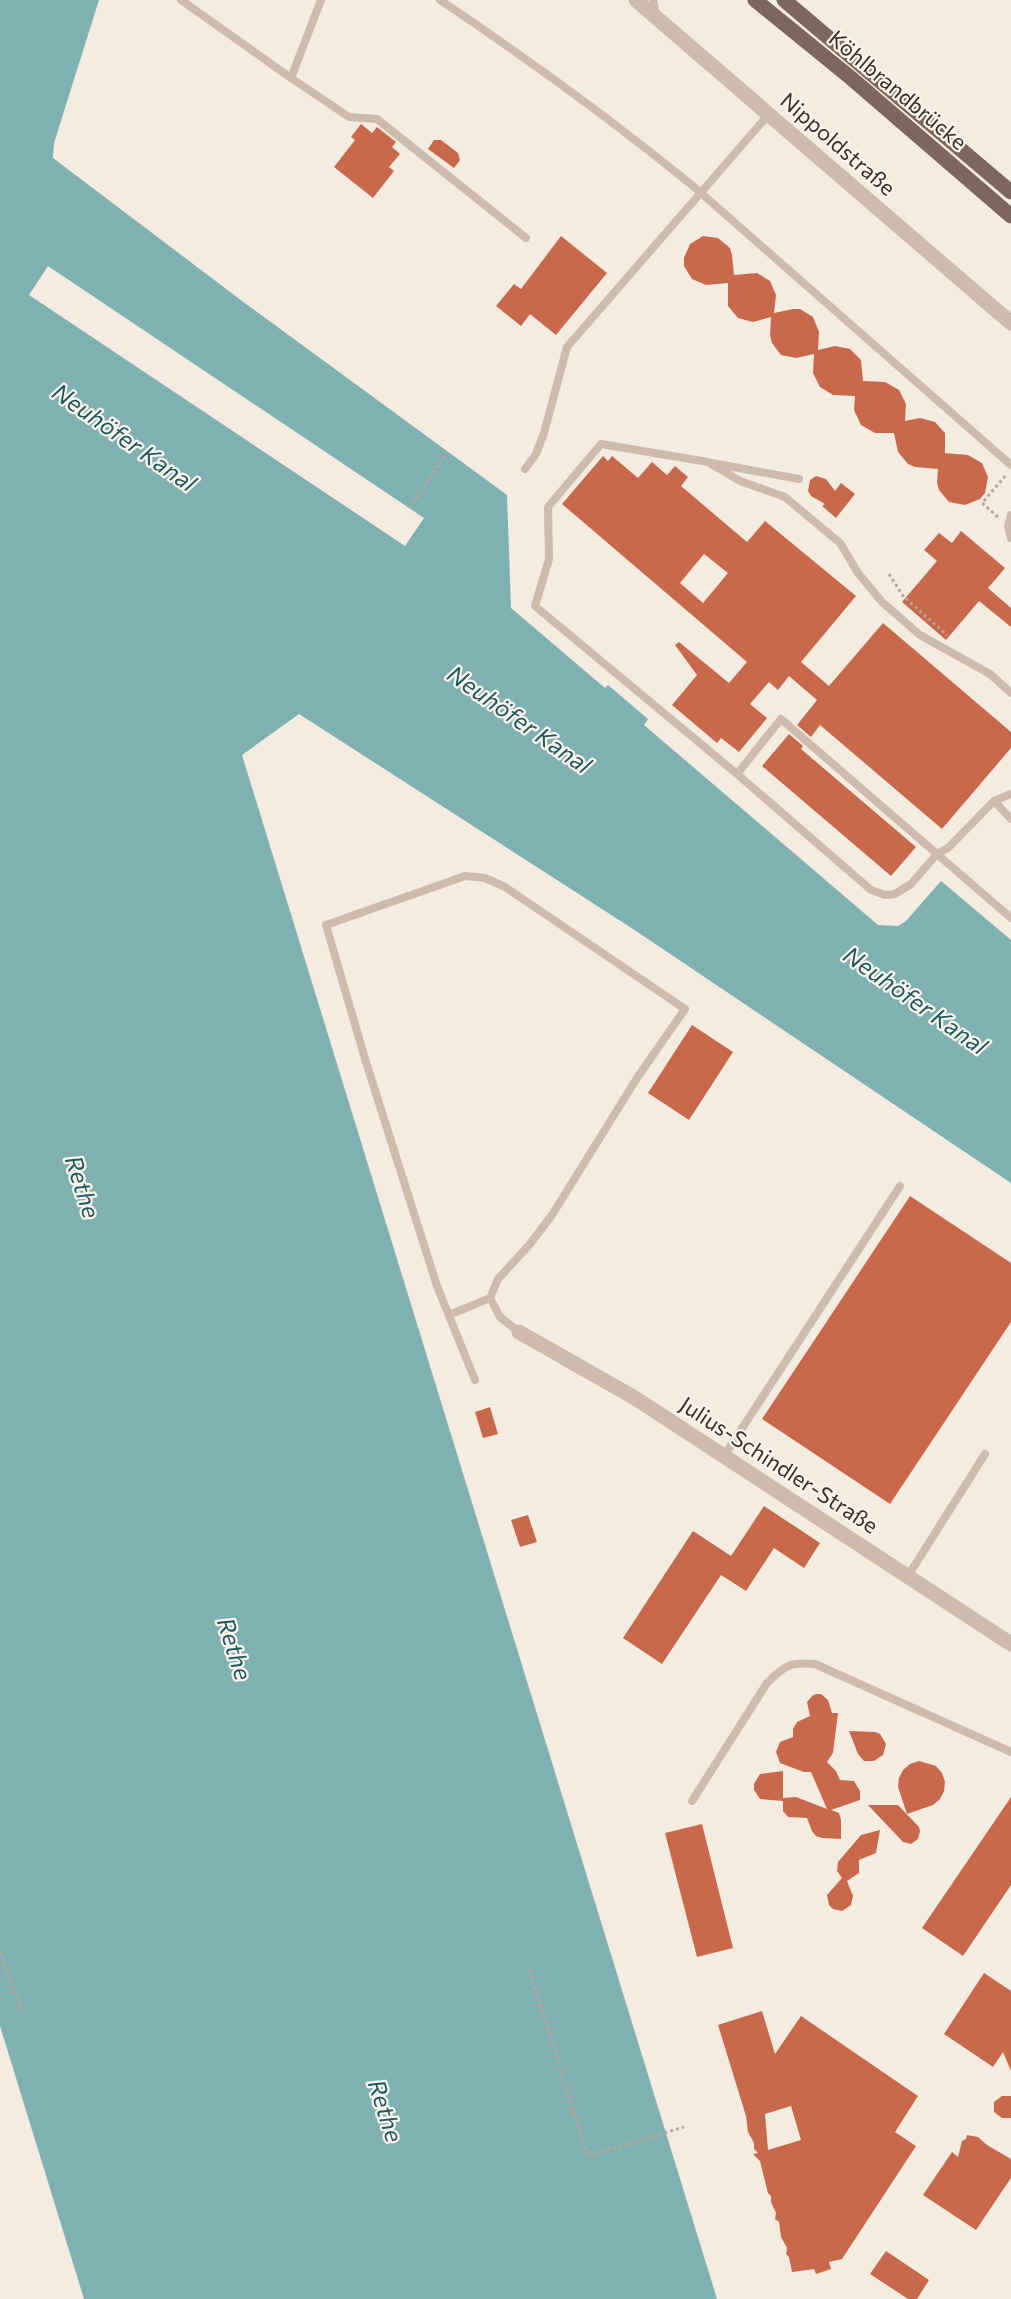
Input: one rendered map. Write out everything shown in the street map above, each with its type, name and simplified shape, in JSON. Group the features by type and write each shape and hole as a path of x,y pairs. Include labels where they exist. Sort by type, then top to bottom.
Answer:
{"main road":[{"name":"Köhlbrandbrücke","path":"755,0 851,78 1011,216"},
{"name":"Köhlbrandbrücke","path":"784,0 1011,192"}],"street":[{"name":"Nippoldstraße","path":"636,0 1011,323"},
{"name":"Julius-Schindler-Straße","path":"519,1332 635,1398 1011,1644"}],"lane":[{"path":"181,0 349,117 377,119 526,238"},
{"path":"291,78 321,0"},
{"path":"440,0 571,90 643,145 701,193 1011,465"},
{"path":"653,0 657,17"},
{"path":"525,469 537,454 567,347 769,114"},
{"path":"800,479 601,444 548,507 549,559 535,606 872,890 885,895 895,894 911,884 937,854 948,848 994,801 1011,795"},
{"path":"708,462 740,481 785,497 840,543 858,573 882,602 913,629 990,674 1011,693"},
{"path":"1011,515 1008,526 1011,538"},
{"path":"737,774 782,719 1011,918"},
{"path":"994,801 1011,819"},
{"path":"449,1316 490,1298 498,1279 530,1244 552,1215 637,1078 685,1009 504,887 485,878 465,876 326,925 429,1264 449,1316 475,1380"},
{"path":"724,1456 900,1186"},
{"path":"490,1298 500,1317 519,1332"},
{"path":"908,1576 985,1454"},
{"path":"692,1801 767,1683 781,1669 794,1663 815,1664 1011,1752"}],"path":[{"path":"410,508 447,452"},
{"path":"1007,474 982,504 1008,526"},
{"path":"889,574 903,596 956,642"},
{"path":"0,1952 23,2014"},
{"path":"528,1969 588,2156 684,2127"}],"water":[{"path":"0,0 99,0 54,143 53,158 246,304 507,495 511,608 605,688 608,685 648,719 644,725 878,925 898,926 906,921 941,881 1011,940 1011,1183 633,929 299,714 242,755 717,2299 84,2299 0,2026"}],"pier":[{"path":"48,266 424,518 405,546 29,295"}],"building":[{"path":"361,124 372,133 377,127 396,142 392,147 400,154 389,167 394,171 373,198 334,167 355,140 351,137"},
{"path":"434,140 441,140 458,153 460,160 454,168 428,149"},
{"path":"561,236 607,273 556,335 530,314 521,326 496,306 514,284 521,289"},
{"path":"703,236 718,238 730,248 734,275 757,273 770,281 776,295 774,313 800,309 813,317 819,332 818,350 835,346 850,349 861,360 863,381 885,382 899,390 906,404 905,421 920,418 935,422 945,433 945,453 968,455 982,463 988,477 985,493 980,499 965,505 949,502 939,490 938,469 915,467 908,464 898,452 894,433 875,433 861,425 854,410 855,396 833,395 820,387 813,373 814,354 796,358 781,355 772,343 771,317 753,322 738,318 728,306 728,283 706,285 692,279 684,266 684,258 690,244"},
{"path":"603,456 608,461 612,456 638,478 652,462 667,475 675,466 688,477 681,486 747,542 765,521 856,596 801,662 829,686 883,623 1011,732 1011,748 942,829 820,725 811,737 797,725 817,700 789,676 778,690 769,682 750,704 767,718 739,752 721,738 717,743 672,705 697,675 675,645 679,642 729,683 747,662 562,504","holes":["704,554 728,573 703,603 680,583"]},
{"path":"816,476 826,479 835,491 841,483 855,494 836,518 822,506 825,504 811,496 808,491 810,480"},
{"path":"961,531 1005,568 988,588 1011,608 1011,627 979,601 946,640 902,602 937,561 924,550 939,533 952,543"},
{"path":"789,734 803,746 801,749 916,847 891,876 762,766"},
{"path":"692,1025 733,1052 689,1120 648,1093"},
{"path":"910,1196 1011,1263 1011,1322 890,1504 762,1419"},
{"path":"490,1407 498,1434 483,1438 475,1412"},
{"path":"764,1506 820,1543 804,1568 774,1548 746,1591 721,1575 662,1664 623,1638 693,1531 731,1556"},
{"path":"528,1515 537,1542 520,1547 511,1520"},
{"path":"817,1694 821,1694 828,1700 832,1713 838,1713 833,1753 827,1762 836,1771 840,1780 854,1781 860,1791 860,1800 831,1810 839,1813 841,1839 816,1836 807,1818 788,1817 783,1811 783,1801 760,1799 754,1790 754,1784 760,1774 783,1771 783,1798 796,1797 827,1809 811,1772 804,1772 780,1763 776,1752 780,1742 793,1737 793,1729 797,1722 810,1716 807,1702"},
{"path":"849,1731 880,1734 886,1744 883,1755 874,1761 864,1761 858,1754"},
{"path":"919,1761 936,1766 942,1773 945,1782 944,1791 933,1805 907,1814 898,1787 899,1778 910,1764"},
{"path":"1011,1797 1011,1885 963,1956 922,1928"},
{"path":"868,1805 898,1805 919,1827 918,1839 911,1844 903,1842"},
{"path":"702,1824 733,1948 697,1957 665,1833"},
{"path":"880,1830 876,1853 859,1860 859,1873 847,1881 853,1896 851,1905 842,1911 833,1909 829,1905 827,1895 842,1878 837,1871 838,1862 861,1835"},
{"path":"984,1973 1011,1991 1011,2071 1003,2052 993,2067 944,2034"},
{"path":"762,2011 775,2054 801,2016 918,2096 895,2132 916,2146 842,2259 829,2262 831,2269 816,2274 814,2269 792,2272 789,2257 786,2254 787,2248 781,2237 779,2222 775,2219 776,2213 760,2161 753,2154 758,2153 754,2149 754,2143 748,2132 746,2116 718,2025","holes":["791,2106 801,2140 768,2150 765,2114"]},
{"path":"1002,2096 1011,2096 1011,2118 1002,2118 994,2112 994,2102"},
{"path":"967,2135 978,2137 1011,2159 1011,2178 976,2230 923,2195 952,2152 958,2157 962,2141"},
{"path":"886,2251 929,2280 917,2299 908,2299 870,2274"}],"water label":[{"name":"Neuhöfer Kanal","path":"124,438"},
{"name":"Neuhöfer Kanal","path":"519,720"},
{"name":"Neuhöfer Kanal","path":"915,1001"},
{"name":"Rethe","path":"82,1187"},
{"name":"Rethe","path":"234,1649"},
{"name":"Rethe","path":"385,2111"}]}
